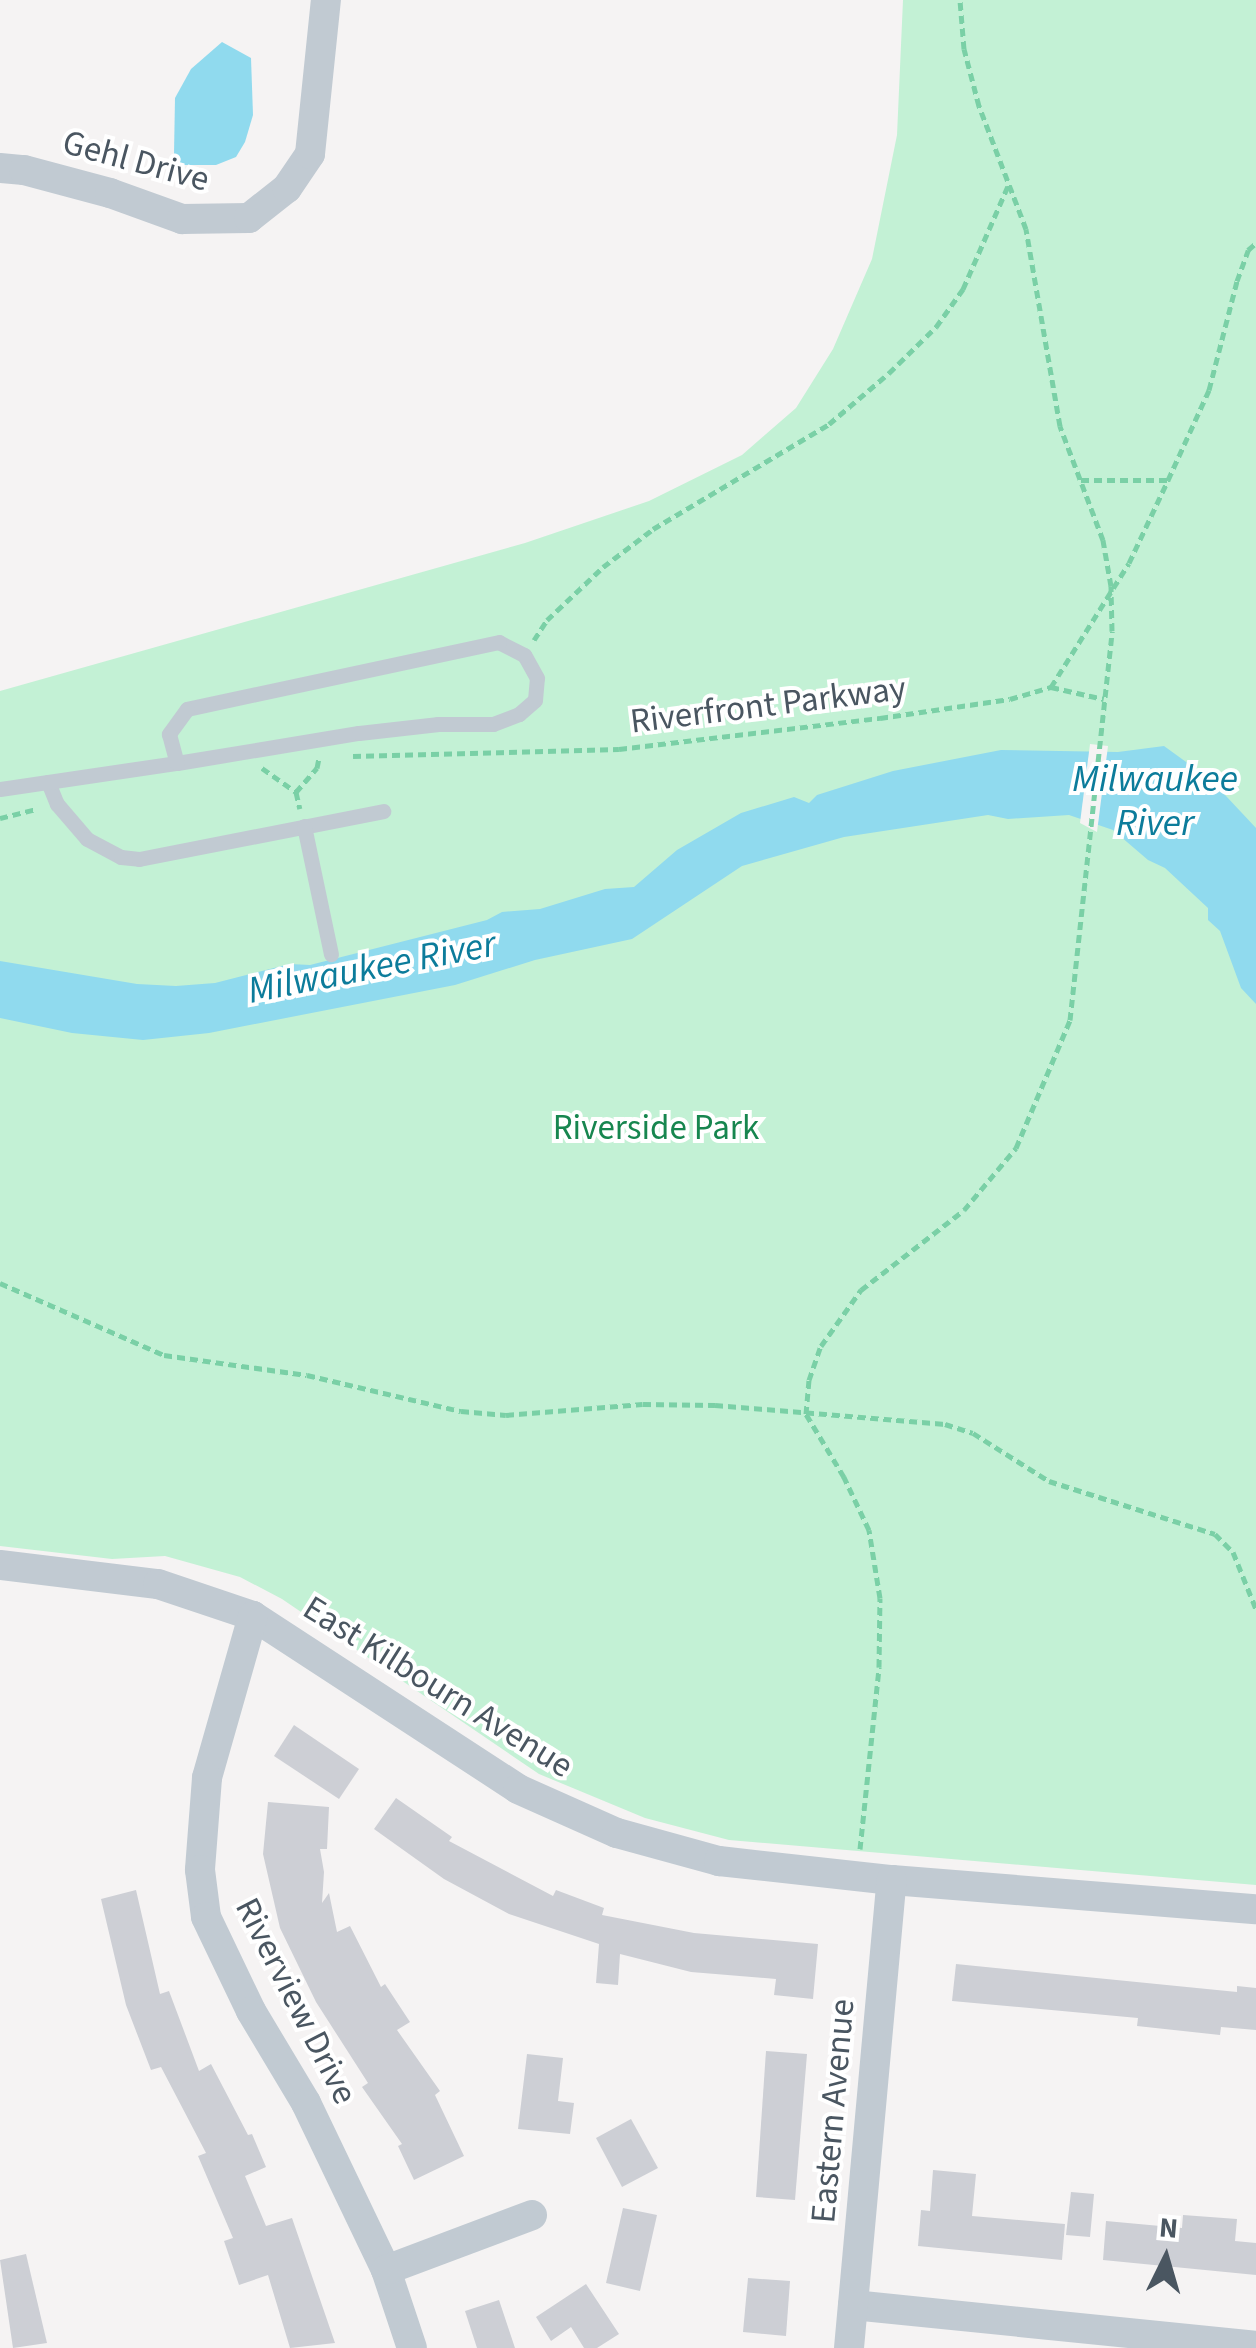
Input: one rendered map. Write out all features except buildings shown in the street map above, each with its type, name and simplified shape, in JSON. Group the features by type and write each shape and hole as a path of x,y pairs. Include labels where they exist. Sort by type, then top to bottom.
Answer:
{"street":[{"name":"Gehl Drive","path":"0,168 24,170 182,218 248,218 287,188 310,154 326,0"},
{"name":"East Kilbourn Avenue","path":"0,1565 158,1584 253,1616 518,1788 617,1833 718,1860 892,1880 1256,1909"},
{"name":"Riverview Drive","path":"253,1616 206,1778 200,1838 206,1917 252,2011 306,2103 386,2270 412,2348"},
{"name":"Eastern Avenue","path":"849,2348 892,1880"},
{"path":"386,2270 532,2215"},
{"path":"853,2305 1215,2345 1256,2346"}],"lane":[{"path":"0,789 177,763 359,733 438,724 493,724 519,714 536,700 537,678 524,654 499,642 471,645 187,710 169,734 177,763"},
{"path":"48,782 57,804 87,839 121,857 139,860 384,810"},
{"path":"304,826 331,954"}],"path":[{"path":"858,1876 879,1667 880,1598 869,1530 844,1476 806,1414 809,1380 821,1346 861,1290 964,1210 1016,1148 1070,1020 1112,631 1111,586 1103,540 1060,426 1026,228 978,106 964,49 960,0"},
{"path":"524,654 548,620 653,529 829,424 889,374 936,326 962,290 1008,186"},
{"path":"1104,699 1051,687 1129,563 1210,390 1238,280 1248,250 1256,243"},
{"path":"1080,480 1168,480"},
{"name":"Riverfront Parkway","path":"345,756 619,748 899,715 1010,699 1051,687"},
{"path":"300,761 328,757"},
{"path":"262,767 281,764"},
{"path":"0,818 57,804"},
{"path":"0,1283 164,1354 291,1372 461,1411 506,1415 643,1404 945,1424 973,1432 1049,1481 1214,1534 1233,1552 1256,1609"}],"green space":[{"name":"Riverside Park","path":"903,0 1256,0 1256,1885 729,1840 645,1818 539,1774 282,1599 240,1577 165,1556 112,1559 0,1546 0,691 525,543 649,501 742,455 796,408 833,349 872,259 897,135"}],"water":[{"path":"222,42 251,58 253,115 245,142 236,157 216,165 179,165 174,154 175,98 191,69"},
{"name":"Milwaukee River","path":"1164,746 1211,780 1256,828 1256,1004 1241,988 1220,931 1208,920 1208,908 1165,868 1148,860 1113,830 1069,815 1008,819 988,815 844,837 742,866 632,939 535,960 455,985 209,1033 143,1040 72,1033 0,1018 0,961 137,984 215,983 290,964 310,965 487,920 502,912 540,909 605,889 634,887 677,850 741,813 794,797 809,803 817,795 893,771 1001,750 1118,752"}],"pier":[{"path":"1090,744 1108,746 1097,832 1080,823"}]}
